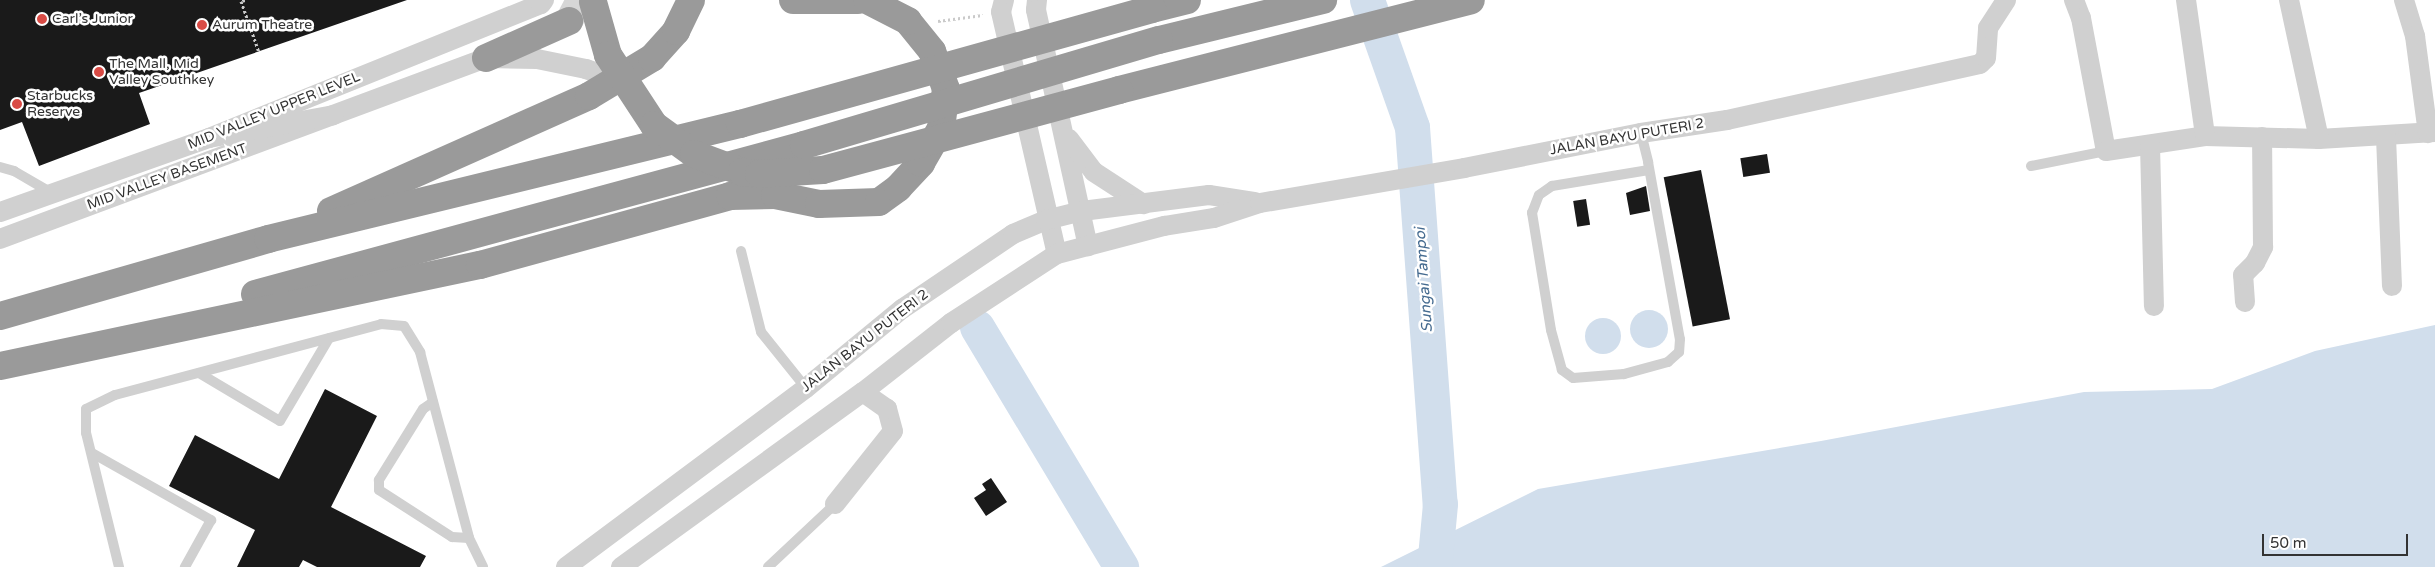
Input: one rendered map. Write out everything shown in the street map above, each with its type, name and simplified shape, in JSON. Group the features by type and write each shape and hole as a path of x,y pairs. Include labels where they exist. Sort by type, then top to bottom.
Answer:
{"highway":[{"path":"268,239 589,96 652,58 676,31 691,0"},
{"path":"793,0 858,0"},
{"path":"0,365 480,265 730,196 775,195 819,204 879,202 898,188 920,163 941,129 946,89 932,51 908,22 867,0"},
{"path":"0,316 268,239 740,124 1186,0"},
{"path":"0,365 804,145 1158,40 1323,0"},
{"path":"593,1 608,55 654,125 694,154 721,166 759,174 822,170 1471,0"},
{"path":"486,58 569,21"}],"street":[{"name":"MID VALLEY UPPER LEVEL","path":"0,212 56,195 209,138 541,4 544,0"},
{"path":"1037,0 1036,10 1060,123 1082,211 1088,246"},
{"name":"JALAN BAYU PUTERI 2","path":"621,567 863,392 951,323 1057,254 1214,218 1260,203 1464,168 1641,133 1727,120 1980,64 1986,54 1988,28 2006,0"},
{"path":"2186,0 2205,136"},
{"path":"2289,0 2318,138"},
{"path":"2080,6 2106,151 2205,136 2318,138 2386,137 2431,133 2415,36 2404,0"},
{"path":"1002,6 1046,220 1057,254"},
{"path":"209,138 334,115 486,58 536,58 586,69 616,80"},
{"name":"MID VALLEY BASEMENT","path":"0,239 334,115"},
{"path":"1060,123 1078,154 1094,172 1143,204"},
{"path":"2245,302 2244,275 2263,248 2262,137"},
{"path":"2386,137 2392,286"},
{"path":"2150,145 2154,306"},
{"name":"JALAN BAYU PUTERI 2","path":"566,567 806,388 902,309 1013,234 1046,220 1082,211 1209,195 1260,203"},
{"path":"835,504 893,431 887,409 863,392"}],"lane":[{"path":"1641,133 1649,170 1680,339 1679,352 1668,362 1624,374 1573,378 1562,370 1551,330 1532,213 1539,195 1552,186 1649,170"},
{"path":"2031,166 2106,151"},
{"path":"0,167 14,171 56,195"},
{"path":"741,251 761,332 806,388"},
{"path":"119,567 86,433 86,409 115,395 381,324 404,326 420,352 469,538 483,567"},
{"path":"198,373 280,421 329,338"},
{"path":"433,402 423,409 379,480 379,490 452,538 469,538"},
{"path":"92,453 211,520 185,567"},
{"path":"768,567 835,504"}],"path":[{"path":"245,0 241,1 259,52"},
{"path":"935,14 939,22 1002,6"}],"water":[{"path":"1649,310 1662,316 1668,329 1662,342 1649,348 1636,342 1630,329 1636,316"},
{"path":"1603,318 1615,324 1621,336 1615,348 1603,354 1591,348 1585,336 1591,324"},
{"path":"2435,325 2435,567 1381,567 1538,489 1821,441 2084,392 2212,389 2315,351"}],"building":[{"name":"The Mall, Mid Valley Southkey","path":"0,0 407,0 139,93 150,124 39,166 22,122 0,130"},
{"path":"1767,154 1770,173 1743,177 1740,158"},
{"path":"1701,170 1730,319 1693,326 1664,177"},
{"path":"1646,186 1650,211 1630,215 1626,193"},
{"path":"1586,199 1590,225 1577,227 1573,201"},
{"path":"325,389 377,416 331,507 426,556 420,567 317,567 303,560 299,567 237,567 255,530 169,486 195,435 279,479"},
{"path":"991,478 1007,502 986,516 974,498 986,490 982,484"}],"waterway":[{"name":"Sungai Tampoi","path":"1367,0 1412,127 1440,504 1434,567"},
{"path":"977,327 1121,567"}],"tunnel":[{"path":"569,21 580,0"}],"place":[{"name":"Carl’s Junior","path":"42,19"},
{"name":"Aurum Theatre","path":"202,25"},
{"name":"The Mall, Mid Valley Southkey","path":"99,72"},
{"name":"Starbucks Reserve","path":"17,104"}]}
